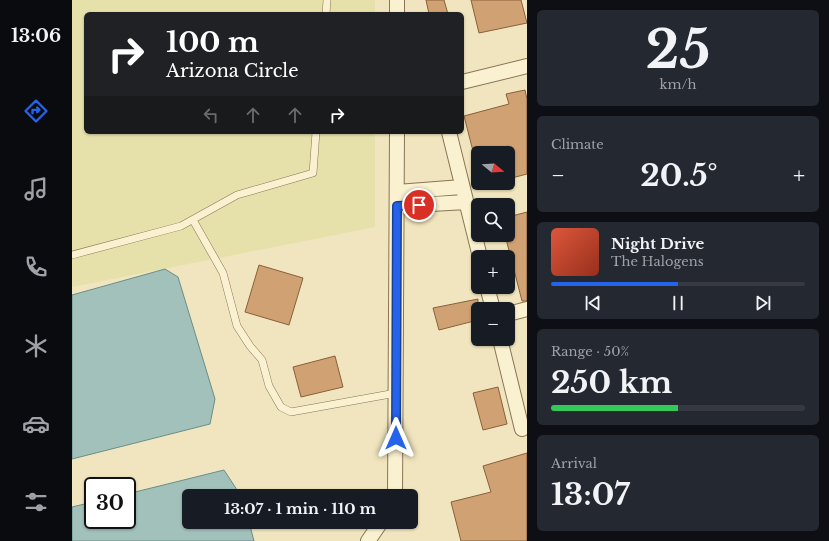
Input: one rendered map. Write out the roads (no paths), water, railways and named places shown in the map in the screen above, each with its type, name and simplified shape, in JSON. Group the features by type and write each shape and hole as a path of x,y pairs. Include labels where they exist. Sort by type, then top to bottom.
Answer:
{"street":[{"path":"397,0 397,12"},
{"path":"464,82 527,66"},
{"path":"395,489 397,134"},
{"path":"449,134 478,250"},
{"path":"397,192 462,187"},
{"path":"397,206 466,202"},
{"path":"515,312 527,309"},
{"path":"502,346 522,429"},
{"path":"368,541 376,529"}],"lane":[{"path":"326,12 327,0"},
{"path":"72,255 181,226 238,195 313,173 316,134"},
{"path":"193,220 223,273 237,326 250,346 262,360 269,386 281,407 291,412 396,393"}],"water":[{"path":"165,269 178,277 215,399 210,424 72,459 72,295"},
{"path":"224,470 236,489 182,489 182,529 251,529 254,541 72,541 72,507 84,504 84,529 136,529 136,492"}]}
